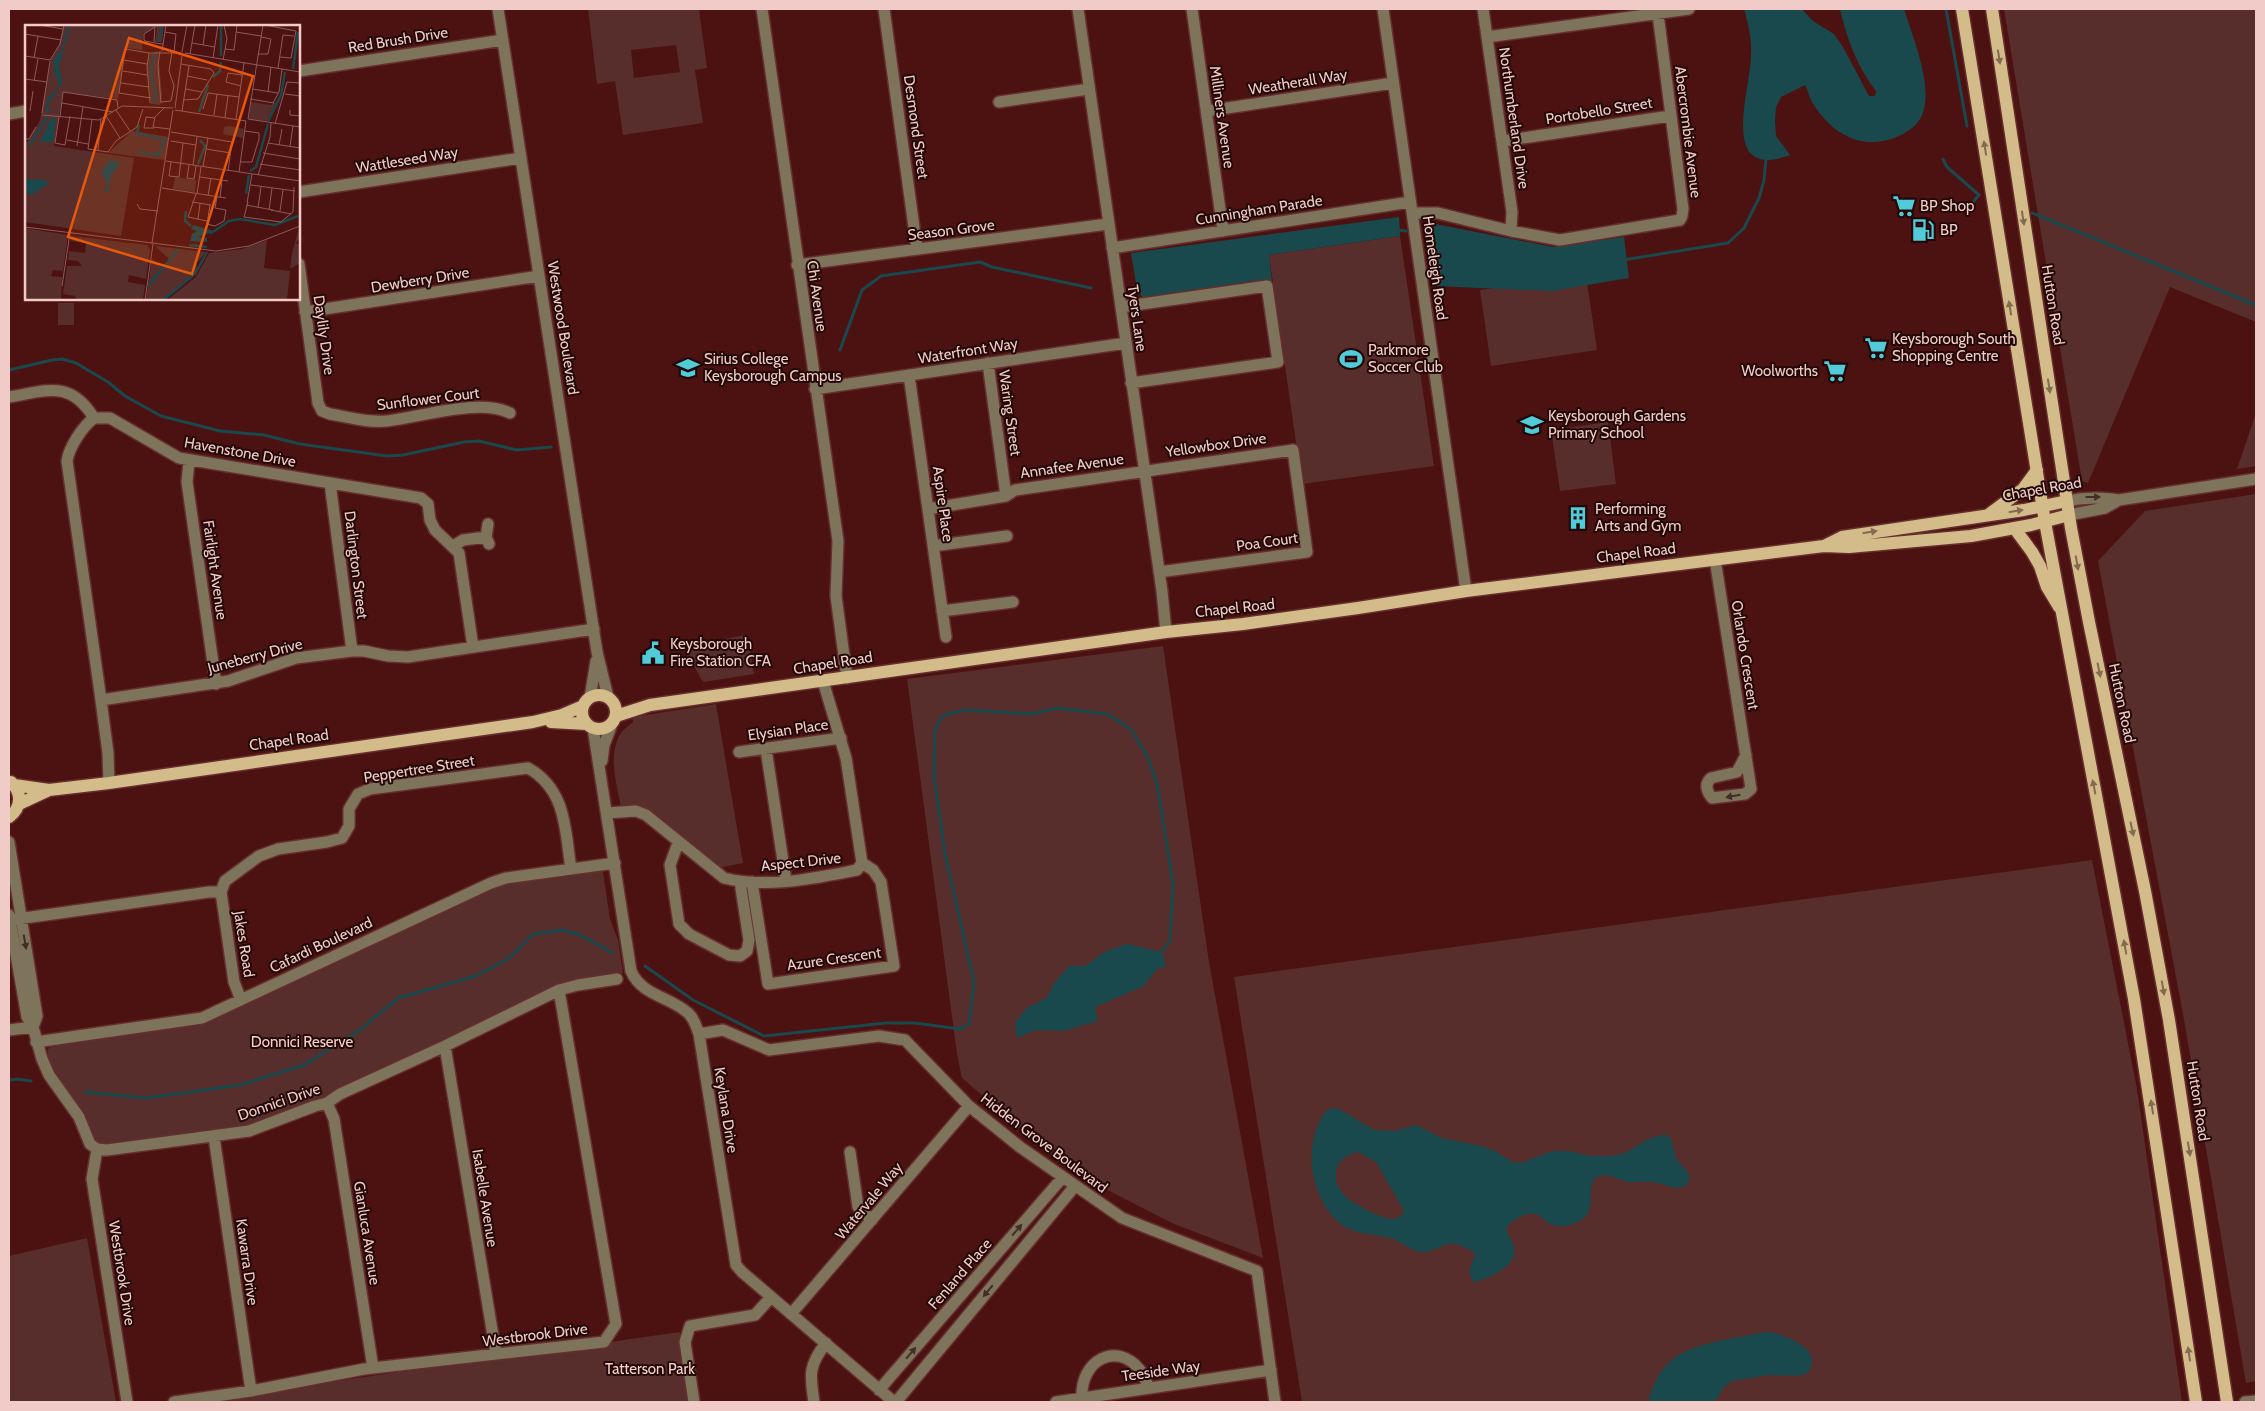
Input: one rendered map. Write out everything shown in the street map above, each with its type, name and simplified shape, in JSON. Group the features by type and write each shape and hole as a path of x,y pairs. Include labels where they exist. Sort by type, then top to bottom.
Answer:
{"main road":[{"path":"1962,9 2043,506 2138,1018 2196,1402"},
{"name":"Hutton Road","path":"1992,9 2069,515 2088,622 2145,891 2168,1012 2227,1402"},
{"path":"1988,515 2023,489 2037,470"},
{"name":"Chapel Road","path":"1824,546 1842,537 2067,501"},
{"name":"Chapel Road","path":"614,720 650,705 1166,632 1268,621 1466,591 1715,559 1824,546 1849,547 1943,538 2015,528 2069,515"},
{"path":"2015,528 2040,566 2047,587 2064,616"},
{"path":"599,695 610,699 615,706 614,720 603,729 590,726 582,716 587,702 599,695"},
{"name":"Chapel Road","path":"610,699 650,705"},
{"name":"Chapel Road","path":"12,783 49,790 113,782 533,722 562,715 587,702"},
{"name":"Chapel Road","path":"533,722 590,726"},
{"path":"9,817 19,804 18,791 12,783"},
{"name":"Chapel Road","path":"19,804 49,790"}],"street":[{"name":"Westwood Boulevard","path":"498,9 597,652 610,699"},
{"name":"Chi Avenue","path":"762,9 797,265 838,540 836,596 847,678"},
{"name":"Desmond Street","path":"884,9 918,250"},
{"name":"Tyers Lane","path":"1078,9 1166,632"},
{"name":"Milliners Avenue","path":"1192,9 1223,230"},
{"name":"Homeleigh Road","path":"1383,9 1466,591"},
{"name":"Northumberland Drive","path":"1483,9 1512,212 1511,231"},
{"path":"1487,37 1689,9"},
{"name":"Abercrombie Avenue","path":"1411,208 1560,240 1680,220 1682,209 1658,14"},
{"name":"Red Brush Drive","path":"300,71 503,40"},
{"name":"Weatherall Way","path":"1206,111 1393,83"},
{"path":"999,102 1090,89"},
{"path":"9,114 25,112"},
{"name":"Portobello Street","path":"1502,141 1670,116"},
{"name":"Wattleseed Way","path":"300,192 520,158"},
{"name":"Cunningham Parade","path":"1112,248 1223,230 1411,208"},
{"name":"Season Grove","path":"797,265 1108,224"},
{"name":"Daylily Drive","path":"300,271 318,404 321,410"},
{"name":"Dewberry Drive","path":"306,312 540,276"},
{"path":"1120,307 1268,286 1278,362 1131,383"},
{"name":"Waterfront Way","path":"815,389 1126,343"},
{"name":"Waring Street","path":"988,363 1006,496"},
{"name":"Aspire Place","path":"909,375 946,638"},
{"path":"9,397 56,390 64,391 84,404 94,418 70,451 68,461 113,782"},
{"name":"Sunflower Court","path":"321,410 330,414 379,421 481,407 501,409 510,413"},
{"name":"Havenstone Drive","path":"94,418 100,416 110,418 170,454 189,461 421,498 428,504 430,520 435,530 453,546 460,558 473,647"},
{"name":"Yellowbox Drive","path":"1144,470 1292,450"},
{"name":"Poa Court","path":"1159,572 1307,552 1292,450"},
{"name":"Fairlight Avenue","path":"189,461 187,482 216,684"},
{"name":"Annafee Avenue","path":"928,509 1006,496 1015,490 1144,470"},
{"name":"Chapel Road","path":"2067,501 2082,497 2101,497 2119,500 2256,480"},
{"name":"Darlington Street","path":"330,483 352,651"},
{"name":"Chapel Road","path":"2069,515 2105,508 2119,500"},
{"path":"453,546 463,540 488,541 488,524"},
{"path":"933,546 1007,536"},
{"name":"Orlando Crescent","path":"1715,559 1751,784 1749,792 1725,798 1712,798 1706,789 1710,778 1736,772 1746,754"},
{"path":"942,611 1014,602"},
{"name":"Juneberry Drive","path":"101,700 216,684 296,658 352,651 402,657 594,629"},
{"name":"Westwood Boulevard","path":"587,702 597,652"},
{"name":"Aspect Drive","path":"607,814 636,811 646,815 678,843 724,878 746,882 786,881 857,870 862,863 841,738 823,681"},
{"name":"Keylana Drive","path":"602,784 604,745 614,720"},
{"name":"Keylana Drive","path":"590,726 602,784 630,965 635,979 648,990 687,1012 695,1022 699,1034 736,1265 895,1402"},
{"name":"Elysian Place","path":"739,752 841,738"},
{"path":"766,749 786,881"},
{"name":"Peppertree Street","path":"221,892 225,881 259,856 278,849 342,838 349,826 349,809 358,794 370,790 528,768 538,773 558,799 565,816 571,869"},
{"path":"9,842 13,917 37,1016 33,1027 36,1042 49,1075 79,1117 90,1144 97,1149"},
{"path":"678,843 670,865 679,924 689,934 729,955 740,956 747,951 749,940 746,882"},
{"name":"Cafardi Boulevard","path":"36,1042 202,1018 491,883 506,878 615,863"},
{"name":"Azure Crescent","path":"746,882 768,984 894,966 881,882 873,870 862,863"},
{"path":"13,917 221,892"},
{"name":"Jakes Road","path":"221,892 234,982 241,1000"},
{"name":"Donnici Drive","path":"97,1149 107,1150 249,1131 327,1103 340,1094 445,1046 559,990 617,979"},
{"name":"Westbrook Drive","path":"174,1402 251,1391 373,1368 604,1342 616,1324 559,990"},
{"path":"9,1030 33,1027"},
{"name":"Hidden Grove Boulevard","path":"699,1034 723,1030 769,1050 880,1036 905,1040 969,1106 1020,1147 1122,1218 1257,1271 1275,1402"},
{"name":"Isabelle Avenue","path":"445,1046 496,1354"},
{"name":"Gianluca Avenue","path":"327,1103 334,1119 373,1368"},
{"name":"Watervale Way","path":"791,1314 969,1106"},
{"name":"Kawarra Drive","path":"214,1137 251,1391"},
{"name":"Westbrook Drive","path":"97,1149 92,1179 127,1402"},
{"path":"850,1152 858,1207 872,1220"},
{"name":"Fenland Place","path":"879,1390 1063,1177"},
{"name":"Fenland Place","path":"895,1402 1075,1186"},
{"path":"694,1402 685,1342 690,1326 755,1315 771,1297"},
{"path":"814,1402 810,1373 819,1352 826,1343"},
{"path":"1082,1398 1084,1378 1092,1366 1103,1358 1116,1356 1132,1363 1140,1371 1149,1388"},
{"name":"Teeside Way","path":"1056,1402 1271,1370"},
{"path":"2245,1402 2256,1400"}],"green space":[{"path":"588,9 699,9 707,68 695,70 703,123 623,135 615,81 597,84","holes":["676,45 680,72 634,78 631,50"]},
{"path":"2004,9 2256,9 2256,322 2170,287 2088,483 2082,481"},
{"name":"Parkmore Soccer Club","path":"1400,236 1434,466 1302,484 1269,255"},
{"path":"1586,275 1597,350 1491,366 1480,290"},
{"path":"58,303 74,303 74,325 58,325"},
{"path":"2256,413 2256,466 2237,469"},
{"path":"1608,422 1616,484 1560,491 1551,430"},
{"path":"2256,494 2256,1381 2246,1383 2183,1014 2098,561 2145,511"},
{"path":"747,635 754,674 704,682 684,646"},
{"path":"1163,646 1209,962 1263,1258 1174,1224 1070,1171 962,1078 957,1054 907,679"},
{"path":"716,704 743,863 718,868 636,806 621,807 614,770 617,741 622,732 633,722 633,717"},
{"path":"2092,860 2137,1089 2182,1402 1302,1402 1234,977"},
{"name":"Donnici Reserve","path":"601,870 603,872 610,919 618,940 623,973 569,983 344,1086 318,1101 291,1113 261,1122 200,1134 109,1146 100,1145 96,1142 84,1115 47,1060 48,1049 54,1044 206,1020 504,883"},
{"path":"87,1238 116,1402 9,1402 9,1256"},
{"name":"Tatterson Park","path":"680,1332 691,1402 189,1402"}],"water":[{"path":"1744,9 1802,9 1813,21 1834,34 1869,96 1875,96 1876,91 1864,73 1854,52 1840,9 1904,9 1923,72 1926,98 1921,118 1911,129 1899,136 1873,142 1861,141 1839,131 1820,114 1812,102 1805,85 1781,97 1776,107 1776,136 1790,155 1767,160 1753,156 1746,144 1743,128 1751,48"},
{"path":"1399,217 1400,236 1269,255 1272,281 1144,299 1137,290 1131,253"},
{"path":"1425,222 1553,247 1624,237 1629,278 1552,291 1433,286"},
{"path":"1127,944 1162,952 1166,966 1157,969 1144,986 1095,1007 1098,1021 1064,1031 1035,1030 1017,1038 1015,1022 1027,1008 1046,998 1055,982 1069,966 1085,966 1106,951"},
{"path":"1329,1109 1339,1109 1374,1130 1394,1131 1416,1125 1442,1138 1481,1146 1495,1151 1512,1162 1521,1163 1552,1151 1568,1151 1591,1156 1610,1156 1625,1153 1648,1139 1665,1134 1672,1140 1675,1155 1688,1173 1689,1180 1687,1185 1678,1188 1651,1182 1628,1182 1610,1176 1599,1176 1592,1183 1590,1207 1585,1217 1566,1226 1551,1224 1536,1214 1524,1215 1518,1218 1507,1227 1514,1246 1512,1260 1502,1270 1475,1282 1472,1280 1469,1271 1475,1255 1473,1251 1454,1243 1421,1252 1413,1250 1393,1239 1350,1230 1335,1219 1326,1208 1320,1196 1312,1168 1313,1140 1324,1113","holes":["1358,1152 1376,1162 1403,1209 1404,1213 1395,1219 1383,1217 1354,1203 1345,1196 1337,1183 1336,1170 1339,1164 1350,1155"]},
{"path":"1767,1332 1792,1340 1807,1350 1812,1364 1808,1373 1798,1376 1769,1375 1732,1381 1724,1387 1715,1402 1648,1402 1653,1386 1660,1374 1677,1356 1687,1350 1713,1342"}],"waterway":[{"path":"1946,9 1967,126"},
{"path":"1623,260 1728,243 1744,228 1759,198 1764,180 1766,158"},
{"path":"1943,159 1947,167 1979,195 1974,201"},
{"path":"2032,213 2256,305"},
{"path":"1398,230 1406,231"},
{"path":"840,350 862,290 881,276 980,262 992,267 1091,288"},
{"path":"9,370 62,359 76,363 108,382 125,396 161,416 220,431 264,435 300,444 387,456 403,455 464,442 479,441 517,450 551,447"},
{"path":"645,966 693,1000 764,1036 886,1023 915,1023 960,1029 969,1024 974,982 945,854 934,776 935,730 941,718 947,714 966,710 1031,714 1057,708 1107,714 1131,729 1148,758 1157,784 1173,883 1170,940 1162,952"},
{"path":"85,1092 146,1098 240,1085 304,1065 360,1030 398,998 476,976 509,958 533,934 563,930 580,935 613,953"},
{"path":"9,1080 31,1081"}],"place":[{"name":"BP Shop","path":"1904,206"},
{"name":"BP","path":"1923,230"},
{"name":"Keysborough South Shopping Centre","path":"1876,348"},
{"name":"Parkmore Soccer Club","path":"1351,359"},
{"name":"Sirius College Keysborough Campus","path":"688,368"},
{"name":"Woolworths","path":"1835,371"},
{"name":"Keysborough Gardens Primary School","path":"1532,425"},
{"name":"Performing Arts and Gym","path":"1578,518"},
{"name":"Keysborough Fire Station CFA","path":"653,653"}]}
